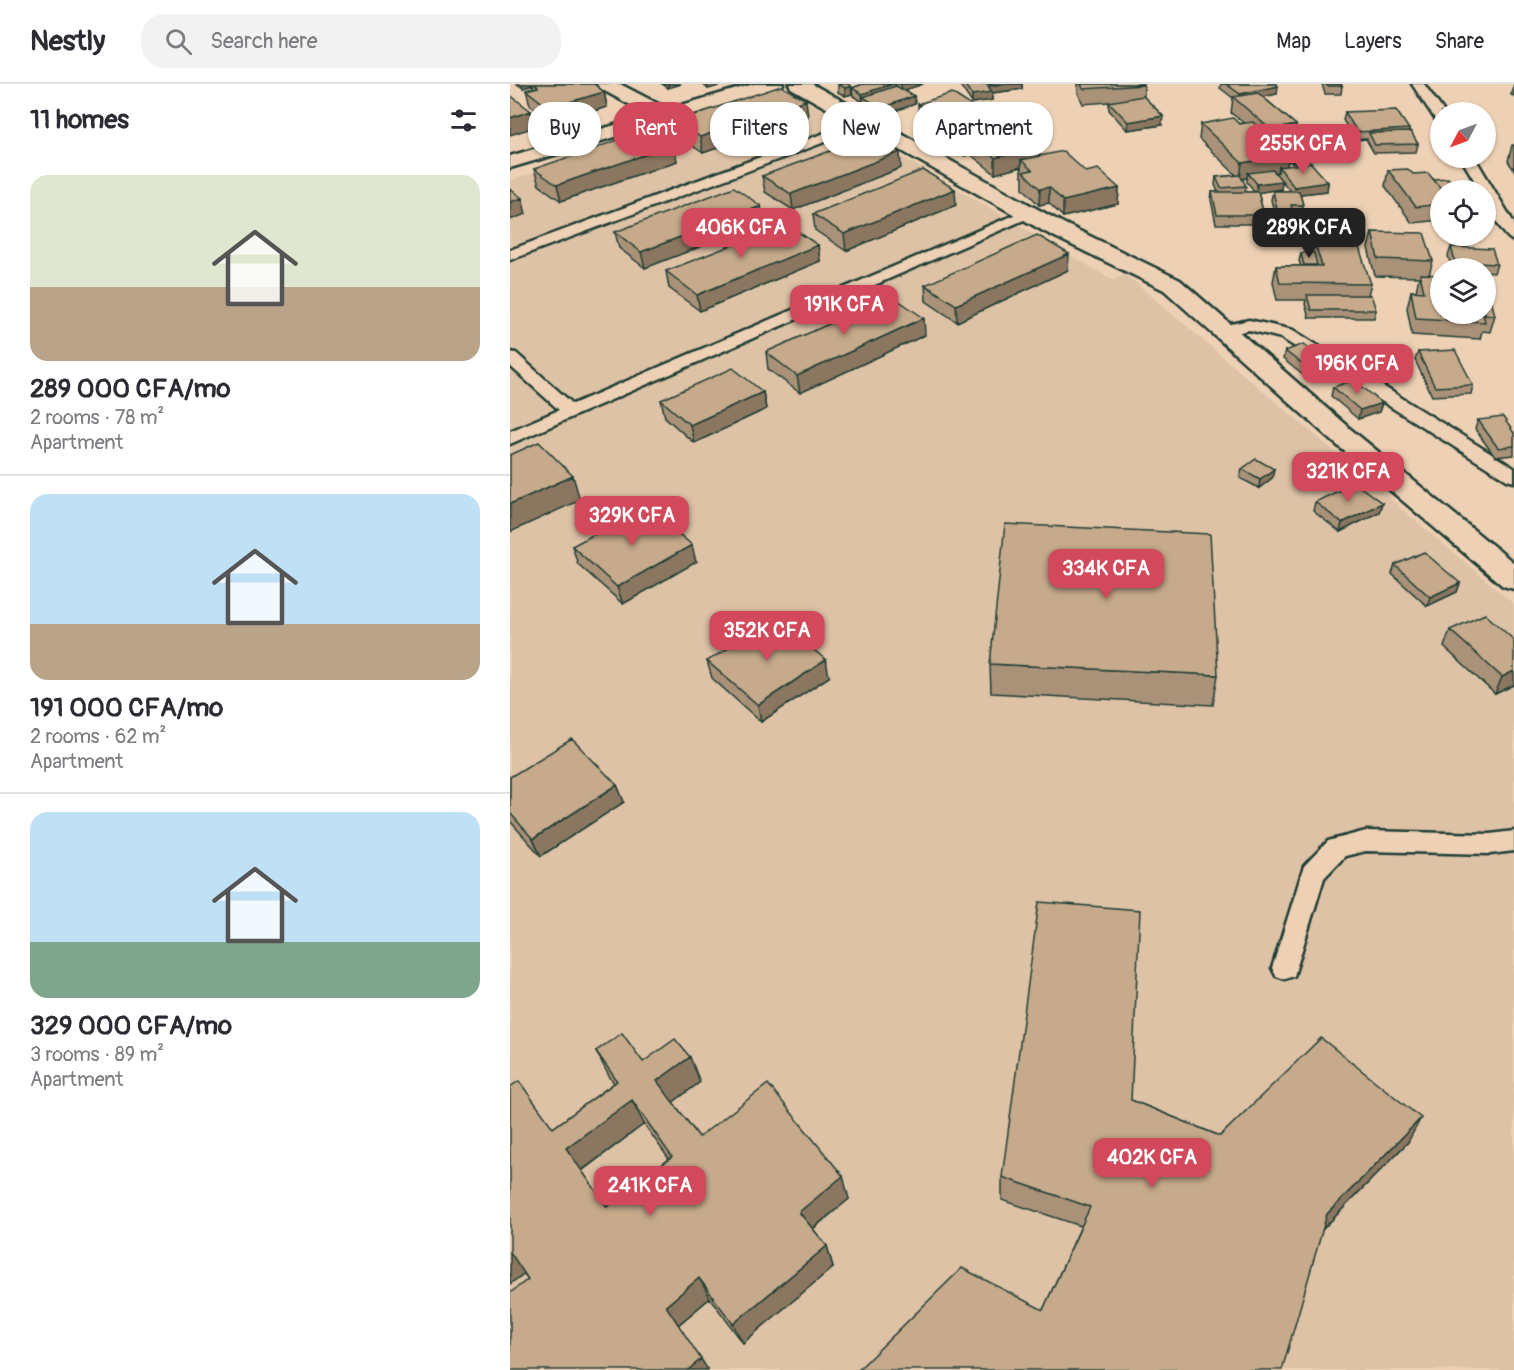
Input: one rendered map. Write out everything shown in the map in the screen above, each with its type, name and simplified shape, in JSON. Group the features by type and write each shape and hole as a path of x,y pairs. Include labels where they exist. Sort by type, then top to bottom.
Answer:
{"street":[{"path":"606,84 640,102"},
{"path":"698,107 774,84"},
{"path":"798,84 830,102"},
{"path":"510,162 613,132"},
{"path":"901,142 1028,213 1172,285 1339,433 1514,579"}],"lane":[{"path":"1418,84 1430,102"},
{"path":"510,255 821,138"},
{"path":"1474,168 1514,236"},
{"path":"510,438 1028,213"},
{"path":"1224,331 1249,326 1287,334 1514,476"},
{"path":"510,357 571,412"},
{"path":"1285,968 1313,873 1337,848 1366,841 1490,844 1514,841"}],"shaded area":[{"path":"791,92 808,102 759,102"},
{"path":"809,103 821,110 821,156 901,156 1113,280 1125,274 1514,604 1514,1370 510,1370 510,181 589,156 601,156 601,152 613,148 613,156 698,156 698,121 710,118 710,156 809,156"}],"building":[{"path":"535,84 594,84 604,92 570,102 541,102 526,90 538,87"},
{"path":"838,84 848,84 851,86 845,88"},
{"path":"863,84 892,84 862,94 852,88"},
{"path":"964,84 1001,84 988,86 992,92 972,95"},
{"path":"1081,84 1144,84 1144,85 1083,89"},
{"path":"1226,84 1276,84 1278,86 1240,94"},
{"path":"1326,84 1341,84 1342,86 1327,86"},
{"path":"781,86 806,100 800,102 733,102"},
{"path":"896,86 914,96 898,102 871,102 863,97"},
{"path":"952,93 966,102 924,102"},
{"path":"1258,93 1296,125 1271,130 1233,97"},
{"path":"510,95 528,109 528,112 510,118"},
{"path":"1143,96 1163,116 1128,122 1109,102"},
{"path":"710,110 710,134 700,137 698,136 698,114"},
{"path":"1396,110 1409,129 1357,132 1345,112"},
{"path":"1233,118 1239,124 1253,122 1289,155 1242,163 1201,124"},
{"path":"1411,132 1418,144 1375,145 1369,133"},
{"path":"1332,135 1350,135 1353,148 1335,148"},
{"path":"1297,136 1314,151 1293,155 1276,139"},
{"path":"613,142 613,156 641,156 557,185 534,169 572,156 601,156 601,146"},
{"path":"1063,151 1086,172 1098,169 1119,188 1063,201 1049,187 1040,189 1023,172 1032,170 1021,160 1053,156 1053,153"},
{"path":"821,154 890,156 791,194 762,176"},
{"path":"1311,163 1328,182 1294,187 1279,167"},
{"path":"1408,169 1413,174 1428,173 1434,180 1430,180 1430,205 1416,207 1388,170"},
{"path":"923,170 955,189 844,234 813,214"},
{"path":"1273,170 1282,181 1257,184 1248,173"},
{"path":"1240,175 1246,186 1221,188 1216,177"},
{"path":"1448,178 1450,180 1434,180"},
{"path":"734,187 761,206 641,252 615,232"},
{"path":"510,189 522,198 510,202"},
{"path":"1273,191 1299,191 1303,205 1291,205 1294,218 1279,218"},
{"path":"1212,192 1258,192 1264,215 1217,215"},
{"path":"786,224 818,245 697,295 666,271"},
{"path":"1311,231 1354,232 1371,284 1280,283 1276,266 1322,266"},
{"path":"1372,232 1424,233 1432,258 1430,261 1378,259"},
{"path":"1037,235 1069,254 956,305 925,285"},
{"path":"1451,247 1492,249 1495,258 1454,258"},
{"path":"1301,253 1314,253 1317,265 1304,265"},
{"path":"1420,274 1430,274 1430,319 1416,318 1411,291 1424,292"},
{"path":"1307,295 1371,295 1376,310 1311,310"},
{"path":"892,296 924,318 797,376 766,352"},
{"path":"1304,344 1330,363 1311,371 1285,351"},
{"path":"1455,350 1473,385 1435,387 1418,352"},
{"path":"733,368 763,392 690,425 661,400"},
{"path":"1354,380 1382,403 1360,410 1333,387"},
{"path":"1503,417 1514,433 1514,446 1498,448 1478,420"},
{"path":"539,442 573,476 510,504 510,455"},
{"path":"1256,459 1274,469 1260,479 1242,469"},
{"path":"1355,483 1382,503 1342,523 1315,502"},
{"path":"646,507 692,545 617,587 572,546"},
{"path":"1005,524 1210,534 1218,675 990,664"},
{"path":"1424,552 1460,583 1430,597 1395,565"},
{"path":"1485,614 1514,640 1514,671 1502,677 1450,630"},
{"path":"776,619 826,660 758,705 707,661"},
{"path":"572,739 617,785 533,839 510,813 510,777"},
{"path":"1039,902 1140,910 1131,1100 1220,1136 1321,1038 1421,1118 1327,1214 1282,1370 858,1370 962,1268 1043,1310 1090,1207 1002,1177"},
{"path":"622,1033 643,1062 675,1039 690,1057 657,1081 699,1137 768,1084 843,1176 799,1212 827,1246 733,1324 699,1278 666,1306 701,1359 688,1370 510,1370 510,1293 528,1279 510,1252 510,1087 519,1081 553,1128 617,1081 596,1051","holes":["632,1100 672,1157 607,1207 566,1148"]}]}
